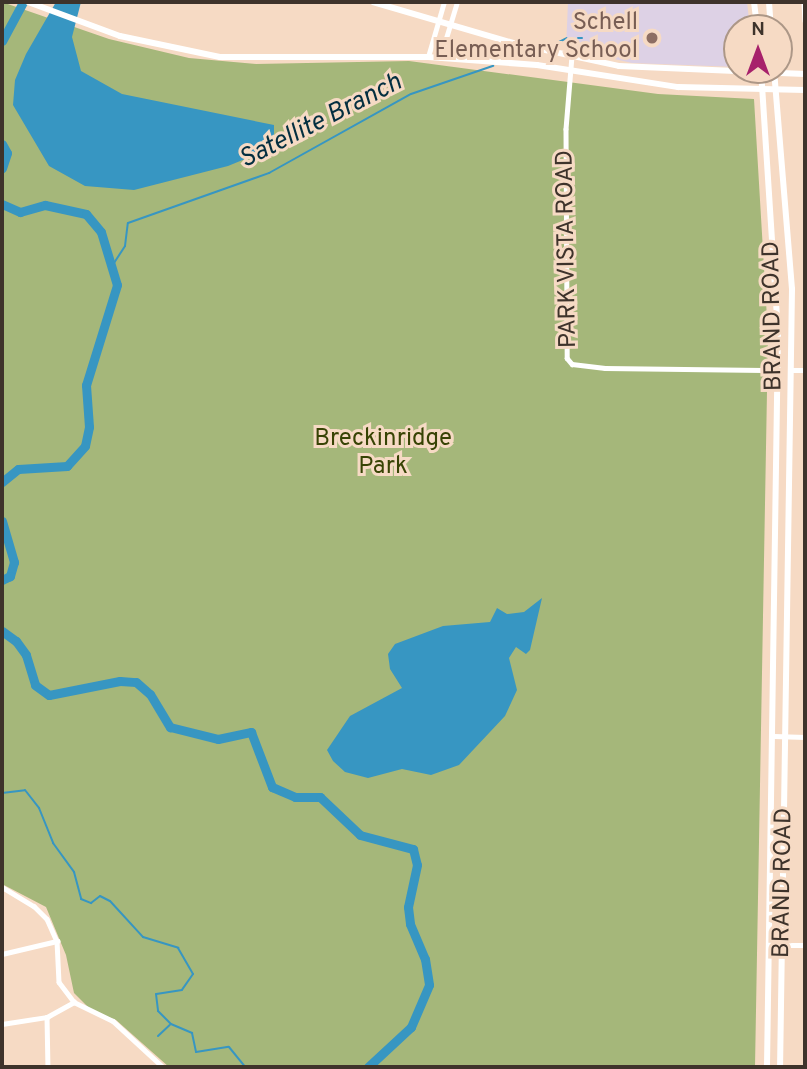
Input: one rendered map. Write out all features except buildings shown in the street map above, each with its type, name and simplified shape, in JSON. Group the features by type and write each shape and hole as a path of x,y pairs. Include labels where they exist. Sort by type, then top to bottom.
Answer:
{"main road":[{"path":"28,2 120,36 220,57 428,57 571,69 668,86 805,90"},
{"path":"373,2 572,56 619,66 723,73"},
{"name":"BRAND ROAD","path":"762,84 774,234 776,370 774,736 767,1067"},
{"name":"BRAND ROAD","path":"776,84 789,232 790,370 788,736 780,1067"},
{"path":"774,234 789,232"},
{"path":"776,370 790,370"}],"street":[{"path":"428,57 444,2"},
{"path":"440,58 457,2"},
{"path":"804,4 805,21"},
{"name":"PARK VISTA ROAD","path":"572,56 566,129 567,358 572,364 605,368 776,370"},
{"path":"790,370 805,370"},
{"path":"774,736 805,737"},
{"path":"2,887 40,911 57,941 59,982 74,1002 113,1021 163,1067"},
{"path":"2,954 57,941"},
{"path":"771,945 805,945"},
{"path":"2,1024 47,1017 74,1002"},
{"path":"47,1017 48,1067"}],"shaded area":[{"name":"Schell Elementary School","path":"568,2 747,2 748,14 723,14 723,66 632,63 566,48"}],"green space":[{"name":"Breckinridge Park","path":"2,2 109,39 189,58 256,64 409,61 658,94 754,99 768,335 755,1067 169,1067 116,1020 92,1011 74,993 66,955 46,907 2,884"}],"water":[{"path":"56,2 81,2 72,37 81,71 122,94 274,125 274,147 228,166 134,190 85,186 49,166 13,105 15,80 26,54"},
{"path":"542,598 530,650 526,654 516,647 509,658 517,690 505,716 459,765 431,775 402,769 368,778 345,772 333,761 327,750 350,716 402,688 390,669 388,654 395,644 443,626 490,622 497,608 507,614 524,612"}],"waterway":[{"path":"2,41 23,2"},
{"name":"Satellite Branch","path":"555,44 567,38"},
{"name":"Satellite Branch","path":"114,263 125,246 128,223 269,173 411,94 493,66"},
{"path":"2,144 7,153 2,168"},
{"path":"2,204 20,212 45,205 86,214 101,232 117,285 86,385 89,427 85,446 67,466 18,469 2,482"},
{"path":"2,521 14,562 10,576 2,580"},
{"path":"2,631 16,641 26,655 35,685 49,695 120,681 136,682 150,694 170,727 218,739 251,732 272,787 295,797 320,797 360,835 413,849 417,865 408,907 410,924 425,959 429,985 411,1027 368,1067"},
{"path":"2,793 25,790 39,808 53,843 74,872 81,899 91,903 100,896 110,901 143,937 178,948 193,974 182,990 156,994 158,1011 171,1024 192,1033 196,1052 229,1047 245,1067"},
{"path":"158,1036 170,1025"}],"place":[{"name":"Schell Elementary School","path":"652,38"}]}
